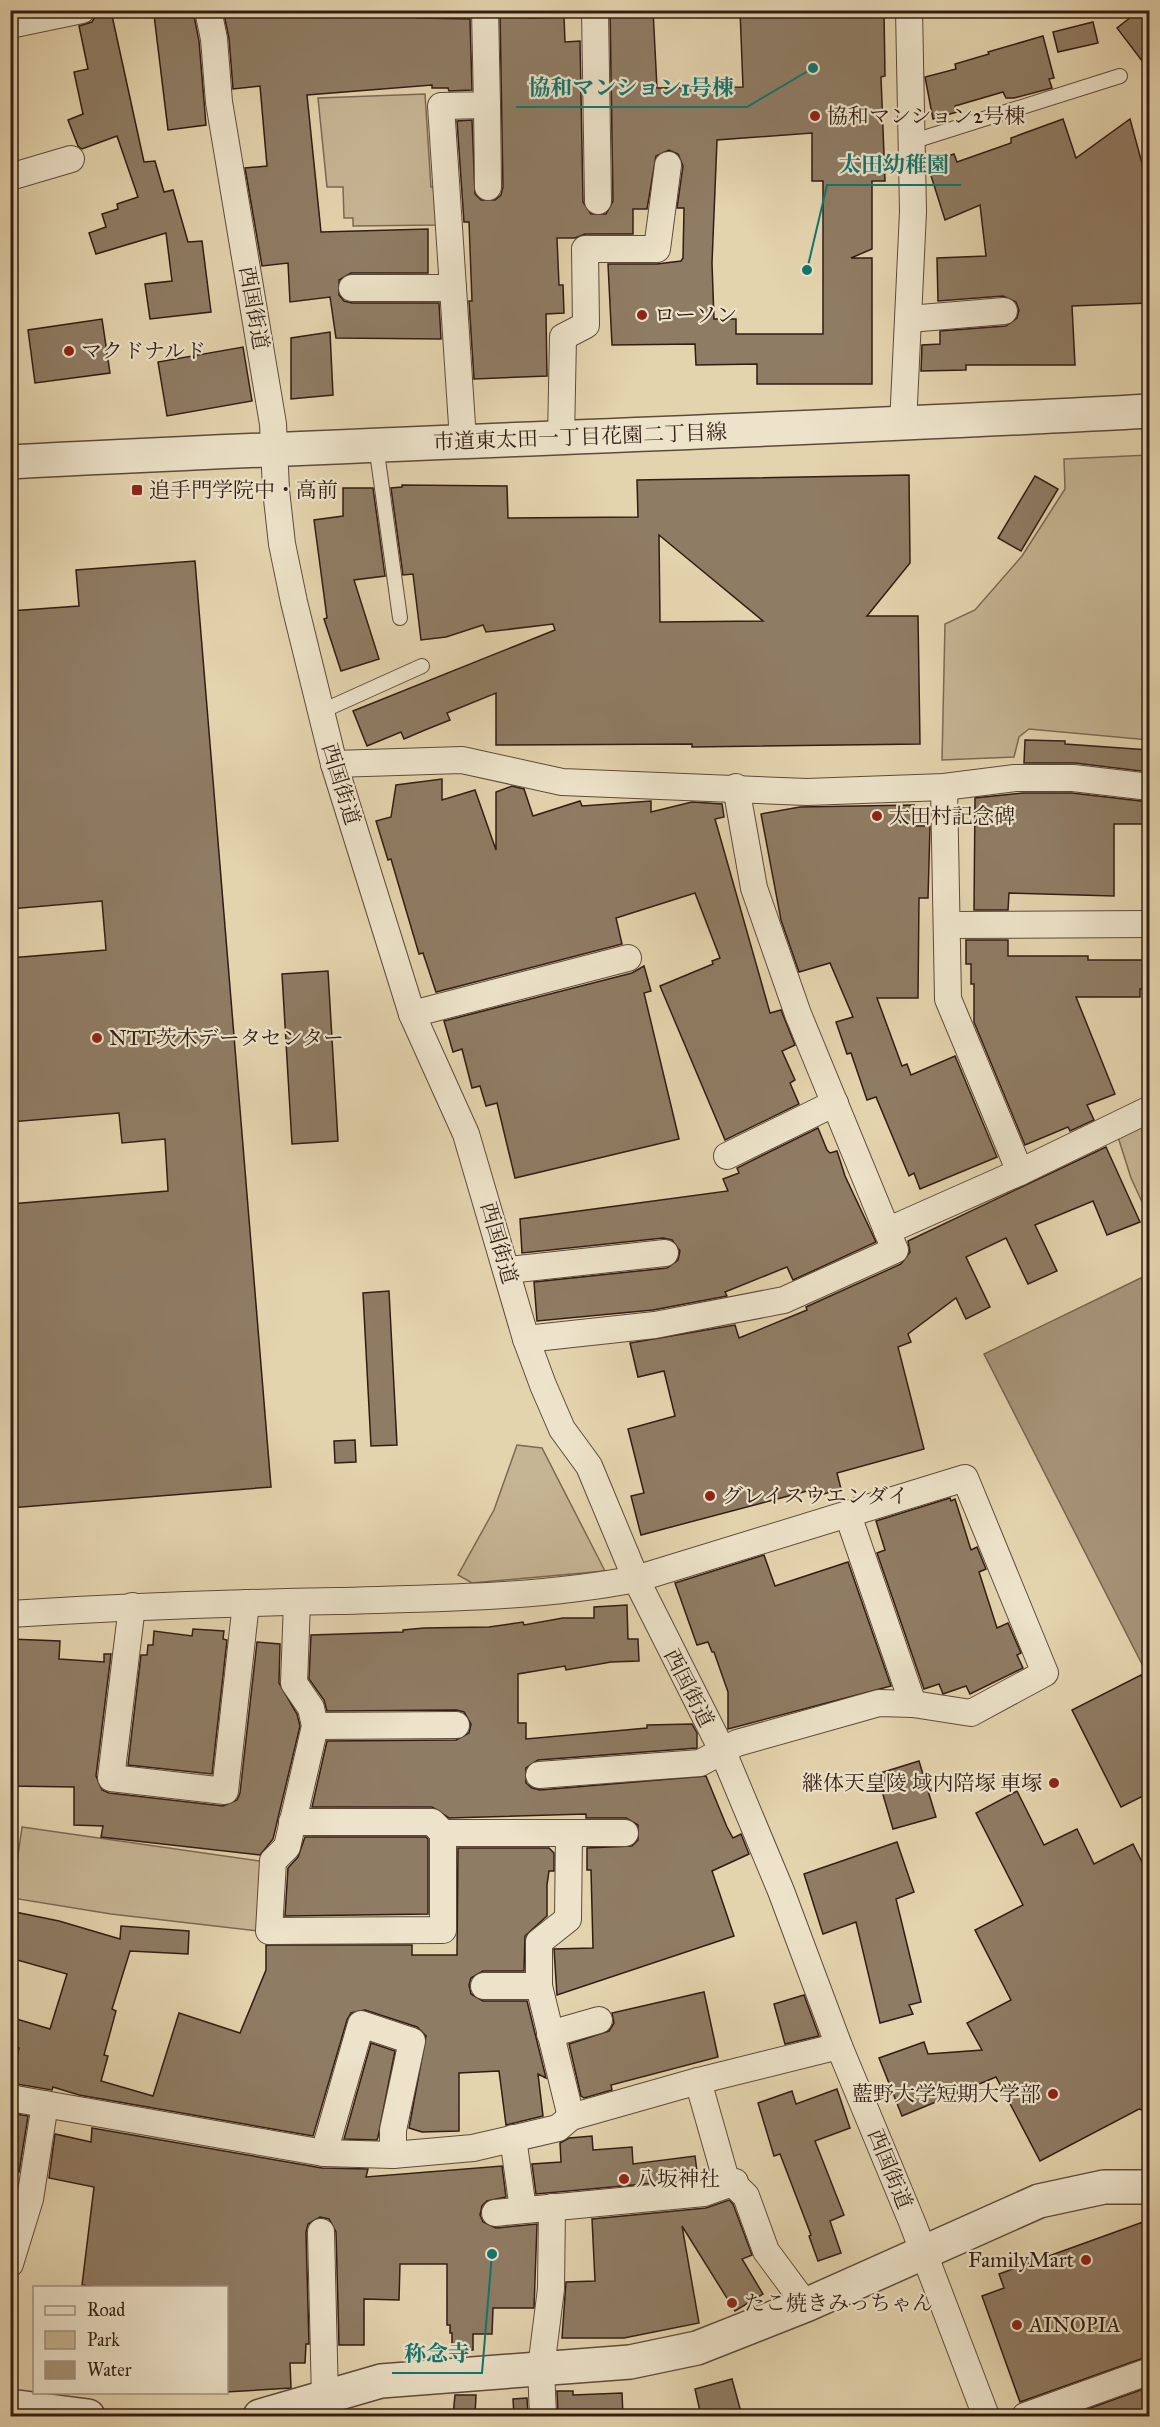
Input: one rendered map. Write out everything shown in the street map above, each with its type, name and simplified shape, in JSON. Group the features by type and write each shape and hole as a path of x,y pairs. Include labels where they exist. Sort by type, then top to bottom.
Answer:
{"street":[{"path":"10,25 82,10"},
{"name":"西国街道","path":"207,10 214,39 219,102 273,424 282,544 334,764 412,1014 466,1134 508,1270 526,1339 562,1429 589,1466 636,1579 723,1752 781,1892 839,2046 912,2222 986,2416"},
{"path":"485,10 488,187"},
{"path":"595,10 598,201"},
{"path":"903,425 913,212 909,10"},
{"path":"463,440 441,106 488,105"},
{"path":"10,177 71,159"},
{"path":"561,438 563,337 586,325 585,249 657,249 668,165"},
{"path":"352,288 453,288"},
{"path":"909,319 1004,311"},
{"name":"市道東太田一丁目花園二丁目線","path":"10,462 463,440 903,425 1149,411"},
{"path":"334,764 462,760 572,783 736,787 807,792 944,787 1015,778 1073,778 1149,787"},
{"path":"526,1339 655,1325 784,1300 896,1250 798,1014 754,888 736,787"},
{"path":"944,787 948,999 1020,1172"},
{"path":"947,925 1149,924"},
{"path":"412,1014 628,958"},
{"path":"727,1156 835,1103"},
{"path":"887,1231 1020,1172 1149,1109"},
{"path":"508,1270 665,1253"},
{"path":"10,1614 132,1606 480,1597 603,1585 636,1579 965,1478 1045,1673 971,1713 913,1704 879,1703 737,1743 710,1760 688,1765 539,1775"},
{"path":"848,1515 913,1704"},
{"path":"292,1822 432,1822 443,1833 443,1930 269,1931 273,1861 287,1847 292,1822 315,1726 311,1708 294,1683 297,1602"},
{"path":"132,1606 111,1778 225,1791 246,1604"},
{"path":"315,1726 456,1725"},
{"path":"443,1833 625,1833"},
{"path":"569,1833 568,1919 539,1942 539,1986 571,2117"},
{"path":"484,1986 539,1986"},
{"path":"550,2034 599,2020"},
{"path":"324,2153 361,2025 412,2041 393,2130 393,2155"},
{"path":"10,2098 324,2153 393,2155 473,2148 558,2128 571,2117 698,2081 839,2046"},
{"path":"698,2081 725,2176 735,2182 746,2196 766,2251 806,2305"},
{"path":"10,2264 30,2199 45,2104"},
{"path":"513,2138 523,2209"},
{"path":"495,2213 704,2193 735,2182"},
{"path":"260,2416 381,2381 630,2362 669,2356 697,2348 806,2305 1039,2201 1104,2187 1149,2187"},
{"path":"543,2416 541,2368 551,2289 552,2207"},
{"path":"321,2232 325,2399"},
{"path":"1025,2416 1149,2371"},
{"path":"10,2406 88,2416"}],"lane":[{"path":"911,142 1120,76"},
{"path":"376,444 400,618"},
{"path":"320,712 422,666"}],"green space":[{"path":"425,94 431,187 438,187 440,225 353,226 353,218 344,218 343,187 327,187 318,98"},
{"path":"1149,455 1149,740 1029,729 1019,737 1014,757 942,760 945,624 975,610 1022,556 1065,489 1064,459"},
{"path":"1149,1123 1149,1217 1131,1178 1118,1137"},
{"path":"517,1445 542,1448 605,1571 472,1583 458,1575 494,1510"},
{"path":"22,1827 267,1862 259,1931 111,1914 12,1898"}],"water":[{"path":"1149,1274 1150,1394 1143,1401 1143,1419 1150,1430 1149,1678 984,1354"}],"building":[{"path":"223,10 415,10 416,18 470,19 472,90 449,91 448,88 432,88 432,85 307,95 321,232 428,229 428,273 351,273 339,280 339,295 344,301 352,303 439,303 441,339 336,338 330,297 290,302 288,263 262,266 245,168 267,166 260,86 233,89 229,38"},
{"path":"610,10 653,10 657,88 743,87 740,10 884,10 885,76 881,77 885,181 872,181 872,249 851,258 872,258 872,384 757,384 757,364 696,365 695,344 612,345 608,264 657,264 681,261 683,258 684,208 677,208 683,166 678,154 669,150 656,156 647,209 633,209 633,234 585,234 575,238 557,238 559,285 563,285 564,313 546,314 547,376 474,379 469,301 472,301 469,222 464,222 457,121 472,120 475,194 481,200 495,200 501,195 503,187 500,13 529,12 529,18 564,17 565,42 580,41 583,202 591,214 606,214 613,201","holes":["812,133 812,181 823,181 823,334 736,334 736,319 714,319 712,263 717,140"]},
{"path":"1140,10 1149,10 1149,70 1117,28"},
{"path":"111,11 144,162 155,161 164,192 173,190 188,242 202,241 211,312 150,319 145,284 172,281 166,233 96,254 89,233 106,227 102,214 118,209 117,204 138,197 117,136 82,149 78,146 68,120 83,114 74,72 88,69 79,26 92,22 96,15"},
{"path":"193,11 199,41 206,125 168,130 154,15"},
{"path":"1093,22 1098,43 1058,52 1053,32"},
{"path":"1043,36 1054,78 1049,79 1052,88 1014,98 1006,98 1003,92 955,106 957,112 933,119 925,77 956,69 955,64 989,54 988,52"},
{"path":"1063,119 1076,158 1130,119 1149,189 1149,303 1072,306 1075,365 966,365 966,370 921,371 922,345 940,344 940,331 1006,326 1017,318 1019,310 1016,302 1003,296 938,301 937,258 986,256 980,205 945,220 927,163 954,154 957,162 1011,143 1011,138"},
{"name":"マクドナルド","path":"102,319 110,373 35,383 28,330"},
{"path":"330,332 333,395 291,399 291,338"},
{"path":"243,347 252,401 167,416 158,362"},
{"path":"909,475 910,563 867,616 918,616 920,744 692,747 692,744 496,745 496,693 447,713 450,720 404,739 401,732 367,746 353,711 555,630 553,624 486,632 483,625 446,637 421,640 413,574 403,575 391,488 402,487 402,485 507,486 508,518 638,517 637,480","holes":["659,535 763,621 660,622"]},
{"path":"1035,476 1058,489 1021,551 998,538"},
{"path":"343,488 373,488 385,576 354,580 379,659 341,671 324,619 327,618 314,520 343,516"},
{"path":"195,561 271,1487 10,1508 10,1204 168,1191 165,1139 122,1143 119,1113 10,1122 10,958 106,950 102,901 10,909 10,611 79,606 76,570"},
{"path":"1025,740 1065,741 1065,744 1149,750 1149,772 1075,763 1024,763"},
{"path":"442,779 442,800 475,790 496,850 496,792 512,786 524,789 533,816 580,801 582,806 651,801 651,812 692,802 722,804 724,817 715,819 770,1013 781,1010 795,1045 782,1051 795,1080 790,1083 799,1104 725,1140 660,986 713,964 712,961 720,958 695,893 616,918 622,944 436,992 423,953 419,954 391,859 388,860 376,821 391,817 396,785"},
{"path":"1023,793 1072,793 1149,802 1149,824 1114,824 1114,896 1009,893 1008,910 974,910 975,798"},
{"path":"914,805 914,826 930,826 928,898 919,898 918,998 877,998 902,1066 907,1064 911,1075 955,1056 997,1157 920,1189 914,1173 909,1176 876,1097 867,1100 851,1053 847,1054 836,1022 853,1017 830,963 799,972 781,920 761,814 800,807"},
{"path":"966,940 1008,940 1008,956 1088,956 1088,960 1149,960 1149,989 1140,989 1140,997 1076,997 1115,1094 1087,1105 1094,1120 1070,1131 1068,1127 1025,1145 974,1022 974,984 971,984 971,964 966,964"},
{"path":"644,966 651,991 644,993 679,1139 515,1178 497,1103 486,1106 480,1086 472,1088 462,1049 453,1052 444,1021 632,973"},
{"path":"328,971 338,1141 292,1144 282,974"},
{"path":"818,1128 827,1150 830,1153 837,1151 845,1176 876,1242 793,1280 787,1267 725,1292 727,1296 653,1310 537,1321 534,1282 667,1268 678,1260 680,1251 672,1240 663,1238 522,1253 520,1219 728,1191 723,1179 739,1173 737,1168"},
{"path":"1106,1147 1140,1222 1107,1235 1093,1201 1035,1225 1057,1271 1028,1284 1006,1238 966,1257 990,1307 966,1319 956,1298 908,1334 911,1342 898,1347 924,1449 837,1473 841,1489 813,1497 811,1490 641,1535 631,1496 644,1493 628,1429 675,1416 664,1371 638,1377 630,1343 735,1325 739,1338 807,1310 806,1307 901,1264 910,1252 908,1241"},
{"path":"389,1291 397,1445 371,1446 363,1293"},
{"path":"355,1440 356,1462 335,1463 334,1441"},
{"path":"950,1498 951,1501 955,1499 971,1550 977,1547 986,1569 979,1572 997,1628 1008,1623 1021,1653 1017,1655 1023,1668 970,1694 966,1686 943,1694 939,1684 924,1689 877,1553 885,1550 876,1521"},
{"path":"764,1555 775,1586 848,1562 891,1686 728,1729 728,1692 714,1652 708,1642 697,1645 675,1583"},
{"path":"627,1605 628,1639 638,1639 639,1661 611,1662 566,1670 565,1666 518,1674 518,1723 526,1723 526,1739 647,1728 647,1725 692,1724 697,1733 697,1748 538,1760 526,1768 526,1783 540,1790 706,1776 733,1838 741,1834 749,1854 712,1871 734,1936 557,1995 554,1949 593,1948 591,1870 587,1870 587,1848 632,1846 638,1840 638,1825 626,1818 586,1818 586,1814 449,1818 432,1807 312,1807 327,1741 456,1740 469,1733 471,1724 464,1712 456,1710 327,1711 324,1700 309,1679 311,1635 403,1632 403,1630 424,1628 489,1627 523,1622 524,1625 563,1618 594,1618 594,1607"},
{"path":"193,1629 224,1631 223,1639 227,1640 212,1774 128,1765 141,1655 147,1655 148,1645 153,1645 154,1631 192,1636"},
{"path":"10,1639 60,1641 59,1659 104,1662 104,1654 111,1654 96,1776 102,1790 109,1793 223,1806 237,1800 240,1793 257,1642 280,1644 279,1683 297,1714 300,1726 273,1839 260,1855 101,1837 103,1826 74,1825 74,1787 10,1786"},
{"path":"1141,1675 1149,1692 1149,1793 1121,1807 1072,1710"},
{"path":"919,1761 936,1817 893,1829 877,1774"},
{"path":"1017,1791 1044,1845 1077,1829 1094,1864 1133,1844 1149,1876 1149,2112 1139,2109 1040,2161 996,2077 902,2116 879,2058 924,2042 928,2054 982,2050 967,2023 1011,2000 975,1930 1023,1905 976,1813"},
{"path":"305,1837 426,1837 428,1839 428,1914 285,1916 288,1868 298,1857"},
{"path":"897,1842 914,1892 896,1899 921,2002 909,2005 913,2014 880,2023 856,1922 823,1934 804,1874"},
{"path":"458,1848 549,1848 554,1853 554,1871 549,1871 547,1885 547,1916 525,1936 524,1971 483,1971 471,1978 469,1985 471,1994 483,2001 527,2001 546,2078 538,2074 543,2116 506,2125 499,2071 459,2073 459,2131 422,2132 409,2128 426,2036 417,2027 365,2010 351,2013 347,2020 313,2136 79,2095 53,2087 52,2090 10,2083 19,2048 10,2045 10,2017 50,2029 67,1974 10,1958 10,1911 59,1921 120,1939 121,1926 189,1931 188,1954 130,1951 112,2009 116,2011 104,2055 108,2056 101,2081 153,2096 179,2013 240,2033 266,1970 266,1945 412,1945 412,1955 457,1955"},
{"path":"704,1992 718,2057 611,2085 612,2090 584,2098 581,2096 569,2044 609,2031 614,2023 612,2013"},
{"path":"804,1995 819,2036 785,2044 774,2004"},
{"path":"371,2043 395,2051 378,2137 377,2140 344,2139"},
{"path":"837,2089 850,2128 815,2141 844,2215 830,2221 841,2253 818,2261 809,2236 811,2235 780,2154 774,2156 758,2103 792,2091 796,2104"},
{"path":"10,2113 28,2116 19,2172 10,2170"},
{"path":"92,2128 322,2168 368,2169 366,2177 502,2166 506,2197 487,2201 482,2206 480,2215 483,2222 496,2228 537,2224 534,2308 493,2308 492,2334 473,2334 473,2350 452,2350 452,2333 450,2333 450,2325 447,2325 447,2264 400,2264 399,2300 364,2299 364,2345 339,2345 336,2232 329,2219 320,2217 308,2224 306,2232 309,2344 306,2344 305,2363 290,2363 291,2388 228,2392 228,2286 82,2285 94,2187 49,2178 55,2134 91,2142"},
{"path":"592,2136 593,2150 632,2147 633,2164 695,2156 698,2179 536,2194 532,2164 561,2162 560,2143 569,2138"},
{"path":"729,2200 733,2204 752,2255 742,2259 763,2294 735,2311 682,2226 699,2323 624,2338 562,2338 566,2282 595,2281 592,2219 706,2208"},
{"path":"1143,2222 1149,2240 1149,2356 1020,2402 982,2296 1004,2288 999,2274"},
{"path":"732,2379 742,2416 701,2416 695,2389"},
{"path":"1149,2387 1149,2416 1068,2416"},
{"path":"557,2391 573,2391 573,2395 622,2393 623,2416 558,2416"},
{"path":"455,2395 476,2395 475,2416 453,2416"},
{"path":"527,2398 528,2416 514,2416 513,2399"}],"place":[{"name":"協和マンション1号棟","path":"813,68"},
{"name":"協和マンション2号棟","path":"815,116"},
{"name":"太田幼稚園","path":"807,270"},
{"name":"ローソン","path":"642,315"},
{"name":"マクドナルド","path":"69,351"},
{"name":"追手門学院中・高前","path":"137,490"},
{"name":"太田村記念碑","path":"877,816"},
{"name":"NTT茨木データセンター","path":"97,1038"},
{"name":"グレイスウエンダイ","path":"710,1496"},
{"name":"継体天皇陵 域内陪塚 車塚","path":"1054,1783"},
{"name":"藍野大学短期大学部","path":"1053,2094"},
{"name":"八坂神社","path":"624,2179"},
{"name":"称念寺","path":"492,2254"},
{"name":"FamilyMart","path":"1086,2260"},
{"name":"たこ焼きみっちゃん","path":"732,2303"},
{"name":"AINOPIA","path":"1017,2325"}]}
